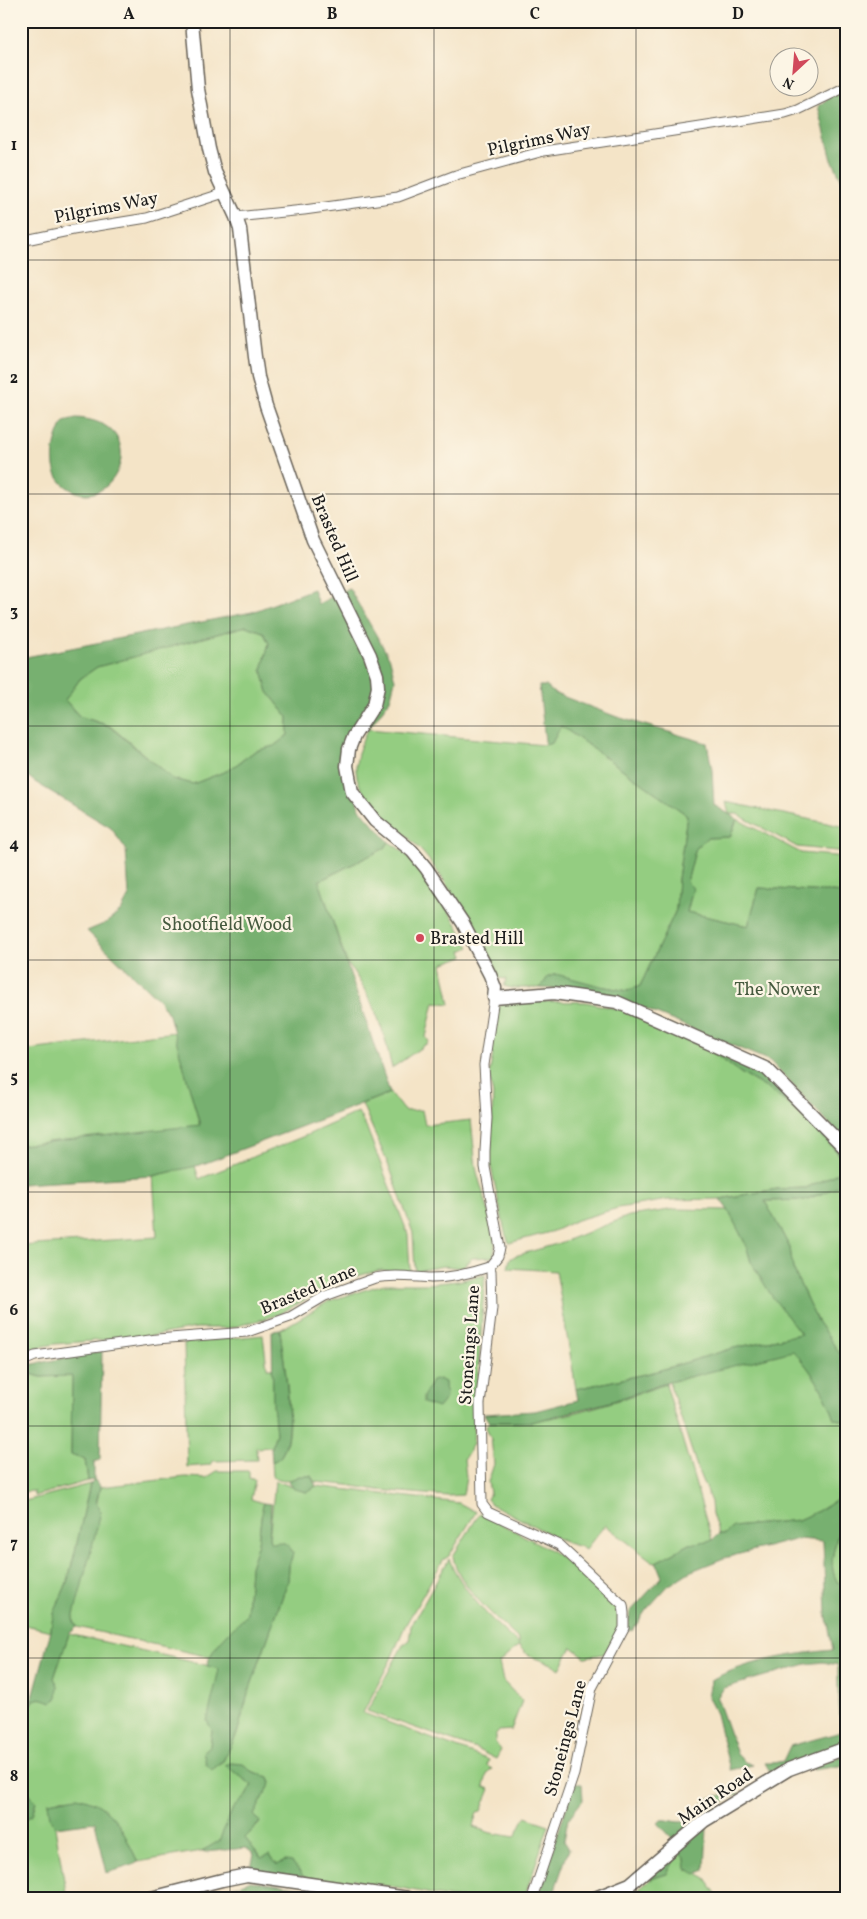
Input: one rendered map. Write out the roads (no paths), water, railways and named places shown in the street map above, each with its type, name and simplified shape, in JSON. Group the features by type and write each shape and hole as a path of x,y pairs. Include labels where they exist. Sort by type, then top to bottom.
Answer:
{"street":[{"name":"Brasted Hill","path":"192,21 198,89 209,149 215,172 236,217 243,252 258,377 266,406 313,540 370,655 377,675 378,688 374,705 354,736 349,749 347,766 352,792 375,821 412,851 426,868 463,922 495,988 484,1065 487,1118 485,1167 500,1248"},
{"name":"Pilgrims Way","path":"236,217 398,197 456,175 544,151 785,114 804,108 846,87"},
{"name":"Pilgrims Way","path":"21,241 65,231 147,218 224,193"},
{"path":"494,998 554,993 616,1002 767,1068 846,1149"},
{"name":"Stoneings Lane","path":"500,1248 498,1256 489,1267 491,1271 492,1308 480,1404 482,1504 488,1512 559,1545 623,1605 624,1613 624,1628 592,1688 574,1774 532,1898"},
{"name":"Brasted Lane","path":"21,1362 35,1356 148,1340 247,1332 290,1317 325,1296 375,1278 393,1276 434,1278 477,1272 489,1267"},
{"name":"Main Road","path":"595,1898 630,1884 704,1821 789,1769 846,1748"},
{"path":"152,1898 247,1875 408,1898"},
{"path":"629,1898 630,1884"}],"place":[{"name":"Brasted Hill","path":"420,938"}],"park label":[{"name":"Shootfield Wood","path":"227,924"},
{"name":"The Nower","path":"777,989"}]}
